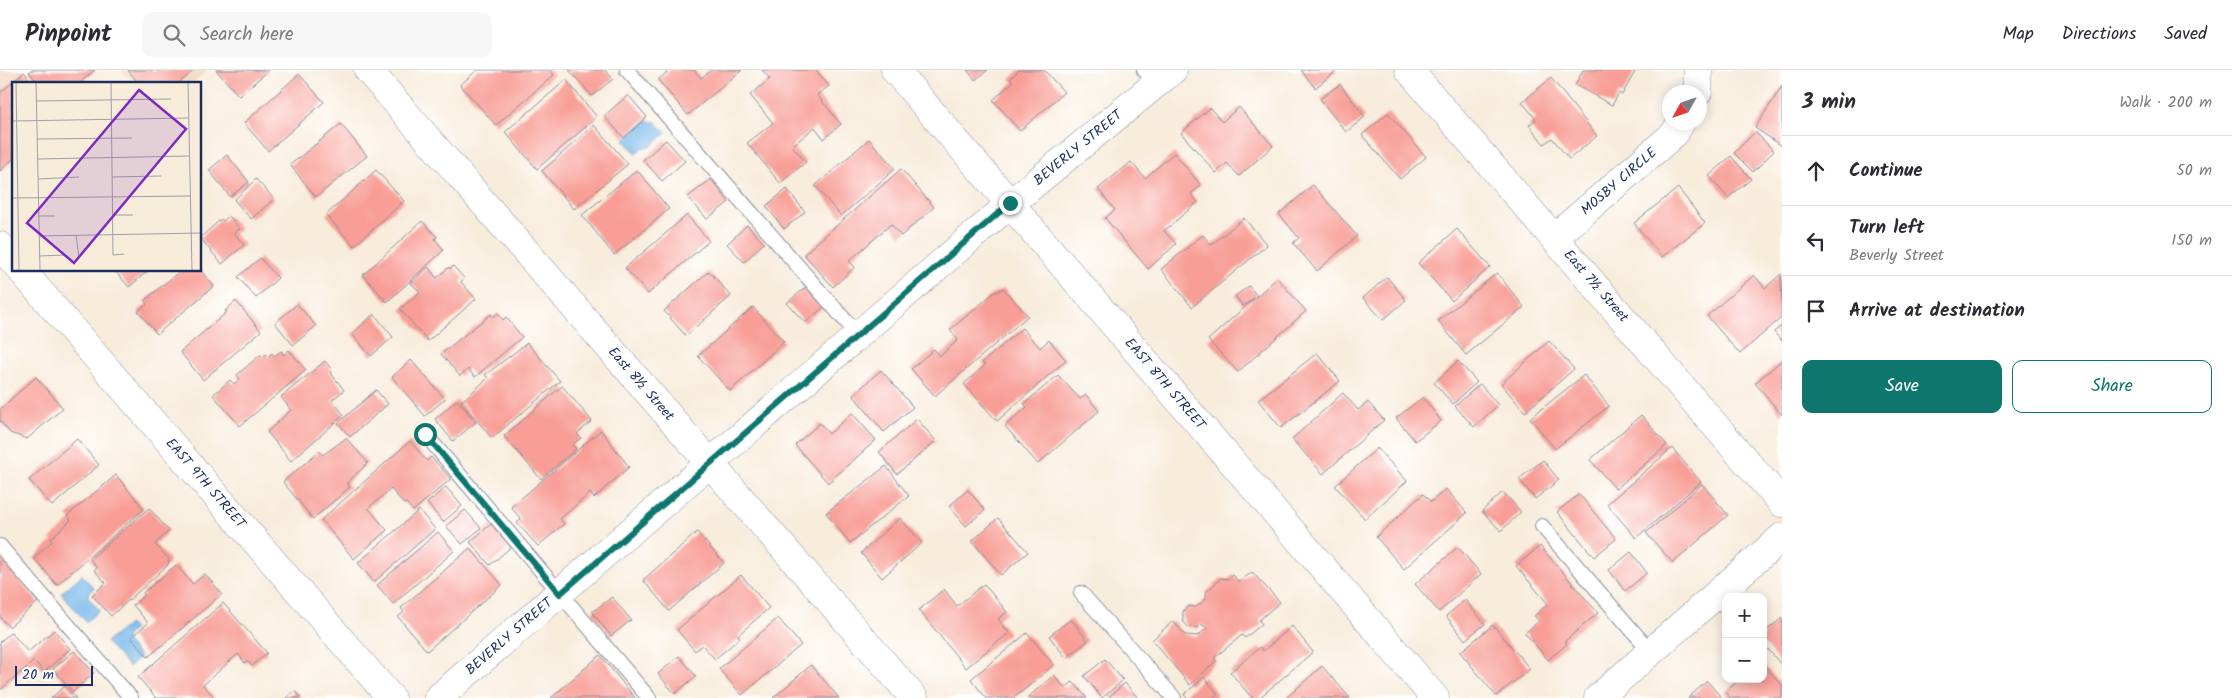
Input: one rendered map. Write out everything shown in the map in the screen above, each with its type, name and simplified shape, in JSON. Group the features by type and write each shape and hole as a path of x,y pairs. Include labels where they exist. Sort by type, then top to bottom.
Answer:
{"street":[{"name":"East 8½ Street","path":"368,70 914,698"},
{"name":"EAST 8TH STREET","path":"895,70 1435,698"},
{"name":"East 7½ Street","path":"1409,70 1782,503"},
{"path":"1698,70 1698,85"},
{"name":"BEVERLY STREET","path":"438,698 1158,75"},
{"name":"MOSBY CIRCLE","path":"1554,238 1677,130"},
{"path":"0,246 12,260"},
{"name":"EAST 9TH STREET","path":"22,271 391,698"},
{"path":"1598,698 1782,536"}],"lane":[{"path":"627,70 858,334"},
{"path":"425,434 649,698"},
{"path":"1542,526 1651,652"},
{"path":"0,546 130,698"},
{"path":"1081,593 1174,698"}],"shaded area":[{"path":"0,70 23,70 33,82 12,82 12,162 0,172"},
{"path":"121,70 208,70 194,82 130,82"}],"water":[{"path":"646,121 656,122 666,133 650,147 643,147 636,153 624,140"},
{"path":"82,575 94,588 88,593 88,597 99,610 86,622 61,593"},
{"path":"129,624 134,629 127,635 126,641 140,657 129,667 106,642"}],"building":[{"path":"32,70 95,70 81,82 37,82 29,72"},
{"path":"128,70 194,70 180,82 137,82"},
{"path":"216,70 269,70 239,96"},
{"path":"477,70 550,70 554,75 496,125 460,85"},
{"path":"569,70 605,70 613,79 592,96"},
{"path":"670,70 694,70 701,78 711,70 742,70 688,115 658,80"},
{"path":"762,70 816,70 829,86 817,95 841,124 824,139 815,127 792,146 806,162 780,183 747,143 773,123 750,95 770,79"},
{"path":"967,70 988,70 975,80"},
{"path":"1019,70 1044,70 1064,92 1020,131 993,100 1013,82 1010,79"},
{"path":"1301,70 1338,70 1315,88"},
{"path":"1583,70 1636,70 1622,95 1619,93 1612,105 1575,85"},
{"path":"24,72 32,82 13,82"},
{"path":"299,74 324,102 268,151 244,123"},
{"path":"1551,78 1597,136 1569,159 1552,138 1544,144 1529,125 1536,119 1522,102"},
{"path":"566,80 597,117 537,169 505,132"},
{"path":"12,82 12,160 0,171 0,93"},
{"path":"1340,84 1365,117 1346,132 1320,99"},
{"path":"1782,86 1782,146 1755,128"},
{"path":"628,95 647,117 624,138 604,116"},
{"path":"1239,107 1273,146 1239,176 1227,163 1216,173 1181,133 1210,108 1222,122"},
{"path":"1388,113 1426,157 1400,179 1362,135"},
{"path":"341,124 367,156 316,197 290,165"},
{"path":"594,125 628,164 574,209 542,171"},
{"path":"1755,132 1774,151 1753,172 1734,153"},
{"path":"869,139 895,169 841,216 815,186"},
{"path":"666,140 685,161 662,181 643,160"},
{"path":"1174,153 1201,185 1191,194 1198,202 1164,231 1176,244 1148,269 1105,218 1115,210 1098,189 1131,162 1145,178"},
{"path":"227,155 249,182 230,197 209,170"},
{"path":"1731,156 1751,179 1728,198 1709,176"},
{"path":"901,169 934,207 901,236 891,224 849,261 855,267 833,287 804,254"},
{"path":"376,170 404,201 354,246 326,215"},
{"path":"637,170 669,209 614,255 582,215"},
{"path":"256,179 274,199 251,219 234,200"},
{"path":"711,179 729,202 707,219 688,197"},
{"path":"1313,185 1357,236 1317,271 1293,243 1299,238 1279,214"},
{"path":"1678,188 1705,223 1662,257 1634,223"},
{"path":"787,189 805,212 784,229 766,206"},
{"path":"687,215 709,241 648,294 625,268"},
{"path":"229,216 240,229 234,233 244,245 222,264 201,237 221,219 223,221"},
{"path":"1244,218 1267,245 1192,307 1161,269 1203,235 1211,245"},
{"path":"422,221 437,237 435,239 444,250 387,302 363,275"},
{"path":"747,225 764,243 744,262 727,244"},
{"path":"1457,229 1490,267 1452,301 1418,263"},
{"path":"260,258 278,278 256,298 238,277"},
{"path":"453,266 464,278 461,282 476,299 428,341 400,309 420,292 411,283 428,267 437,278 449,267 450,269"},
{"path":"115,271 148,271 129,287"},
{"path":"180,271 201,271 214,286 157,334 138,311 147,304 144,301"},
{"path":"709,271 731,296 686,336 664,311"},
{"path":"1497,273 1524,307 1466,355 1438,321"},
{"path":"1781,274 1782,317 1740,354 1707,316 1754,275 1765,288"},
{"path":"1387,277 1406,300 1383,320 1363,298"},
{"path":"1277,278 1306,311 1238,372 1208,340"},
{"path":"1249,286 1257,296 1243,306 1235,296"},
{"path":"806,287 824,307 805,323 787,303"},
{"path":"1003,288 1028,316 935,396 911,369 934,349 940,356 958,340 950,330 996,291"},
{"path":"236,301 261,331 203,380 180,352 227,312 225,311"},
{"path":"297,304 316,326 293,345 275,323"},
{"path":"753,307 784,342 730,391 698,356"},
{"path":"498,313 503,320 506,317 522,337 475,377 468,369 460,376 441,354 491,314 493,317"},
{"path":"374,314 393,337 371,356 352,334"},
{"path":"1782,325 1782,341 1774,332"},
{"path":"1022,328 1040,348 1049,340 1066,360 997,421 964,384 985,365 982,363"},
{"path":"1549,341 1574,369 1525,412 1501,384"},
{"path":"527,343 560,381 492,438 461,402 488,378 485,375"},
{"path":"289,350 306,370 240,426 213,395 230,380 234,384 240,379 237,375 260,355 263,357 266,354 268,357 272,353 274,356 281,351 284,355"},
{"path":"1317,353 1340,381 1281,428 1258,400"},
{"path":"411,360 445,399 425,416 392,377"},
{"path":"1782,360 1782,415 1755,383"},
{"path":"325,361 332,370 330,372 344,390 332,400 344,415 291,461 267,432 291,410 281,397"},
{"path":"1458,361 1477,382 1453,404 1434,383"},
{"path":"881,370 913,407 884,432 853,395"},
{"path":"1058,375 1080,399 1086,395 1099,411 1038,464 1005,426 1027,407 1024,404"},
{"path":"1584,375 1609,406 1555,449 1530,418"},
{"path":"36,377 63,408 27,439 10,433 0,421 0,409"},
{"path":"1480,384 1498,405 1474,427 1455,406"},
{"path":"562,386 592,421 577,434 581,438 572,445 576,449 541,479 504,436"},
{"path":"376,390 388,404 350,437 338,423"},
{"path":"1343,393 1358,410 1368,402 1384,420 1323,474 1292,439"},
{"path":"1423,397 1441,421 1415,441 1396,418"},
{"path":"457,400 476,422 453,441 435,419"},
{"path":"852,413 876,440 828,483 795,445 820,423 829,434"},
{"path":"1641,415 1667,445 1616,489 1590,460"},
{"path":"917,419 936,441 897,474 879,452"},
{"path":"601,430 629,467 594,498 590,493 560,519 564,524 538,546 517,523 521,519 511,507"},
{"path":"346,438 368,463 347,483 350,487 313,519 283,482 319,451 323,455"},
{"path":"77,439 99,465 52,506 29,480"},
{"path":"410,441 427,461 431,457 451,479 413,511 391,489 368,508 387,530 354,559 321,520"},
{"path":"1377,448 1407,481 1365,519 1335,486"},
{"path":"1672,448 1701,482 1636,538 1607,504"},
{"path":"1543,460 1559,480 1535,499 1519,479"},
{"path":"886,466 909,496 850,543 826,513"},
{"path":"116,475 144,509 57,585 34,558 52,541 50,539 71,520 67,516"},
{"path":"1702,484 1728,515 1673,563 1646,533"},
{"path":"446,487 462,506 443,522 427,503"},
{"path":"1446,489 1467,513 1404,569 1376,537 1423,494 1431,502"},
{"path":"968,490 985,510 966,526 949,506"},
{"path":"1503,492 1521,512 1501,531 1482,511"},
{"path":"1579,494 1616,539 1594,557 1557,512"},
{"path":"149,508 169,531 155,544 169,559 168,565 111,616 92,595 106,583 94,570 97,568 90,559"},
{"path":"419,510 435,529 374,582 358,563"},
{"path":"465,510 481,528 462,544 446,526"},
{"path":"900,518 922,543 882,578 861,553"},
{"path":"998,518 1028,552 1001,575 972,541"},
{"path":"491,524 511,547 490,565 470,542"},
{"path":"438,532 454,551 393,604 377,585"},
{"path":"697,532 724,563 669,611 643,580"},
{"path":"1540,546 1598,613 1565,641 1567,644 1548,660 1525,633 1539,621 1534,616 1548,604 1516,566"},
{"path":"1458,547 1481,574 1439,612 1415,584"},
{"path":"470,548 502,585 427,651 398,617 404,612 401,608"},
{"path":"1631,552 1647,573 1625,591 1609,570"},
{"path":"2,559 38,602 9,627 0,617 0,561"},
{"path":"176,565 193,584 205,574 222,594 148,657 131,637 148,623 133,605 145,595 143,593"},
{"path":"1252,572 1280,602 1259,620 1262,624 1245,638 1242,635 1214,658 1216,661 1190,685 1152,640 1173,621 1185,635 1198,636 1207,628 1201,624 1197,628 1188,627 1183,621 1183,611 1189,606 1196,607 1206,599 1206,592 1221,578 1228,579 1233,575 1239,582"},
{"path":"741,575 769,608 738,635 740,638 715,659 702,645 695,651 677,630"},
{"path":"984,584 1007,612 998,619 1009,633 966,668 919,610 944,589 957,606"},
{"path":"612,597 631,620 611,636 592,612"},
{"path":"1465,600 1485,624 1465,640 1446,616"},
{"path":"223,603 267,653 252,666 247,661 245,663 238,654 203,685 215,698 156,698 138,677"},
{"path":"778,618 801,645 742,695 719,669"},
{"path":"1782,618 1782,666 1767,648 1767,630"},
{"path":"1071,619 1088,641 1066,658 1049,636"},
{"path":"1493,625 1530,669 1496,696 1460,652"},
{"path":"1292,626 1313,652 1259,698 1252,698 1230,672 1260,647 1263,651"},
{"path":"54,630 70,649 44,672 34,661 0,690 0,642 11,632 28,652"},
{"path":"1027,633 1054,665 1014,698 986,698 971,679"},
{"path":"74,651 94,673 73,692 53,669"},
{"path":"600,655 635,698 551,698"},
{"path":"679,656 696,676 675,694 658,674"},
{"path":"1105,659 1123,680 1102,698 1084,676"},
{"path":"811,665 839,698 773,698"},
{"path":"1322,666 1350,698 1286,698"},
{"path":"1767,668 1782,685 1782,698 1730,698 1725,692 1735,683 1767,683"},
{"path":"1054,675 1065,688 1073,682 1087,698 1027,698"},
{"path":"1204,677 1218,694 1213,698 1187,698 1184,695"},
{"path":"1707,681 1722,698 1688,698"},
{"path":"1125,683 1138,698 1108,698"},
{"path":"65,686 76,698 51,698"},
{"path":"295,691 301,698 286,698"}],"route":[{"path":"425,434 560,594 1010,203"}]}
